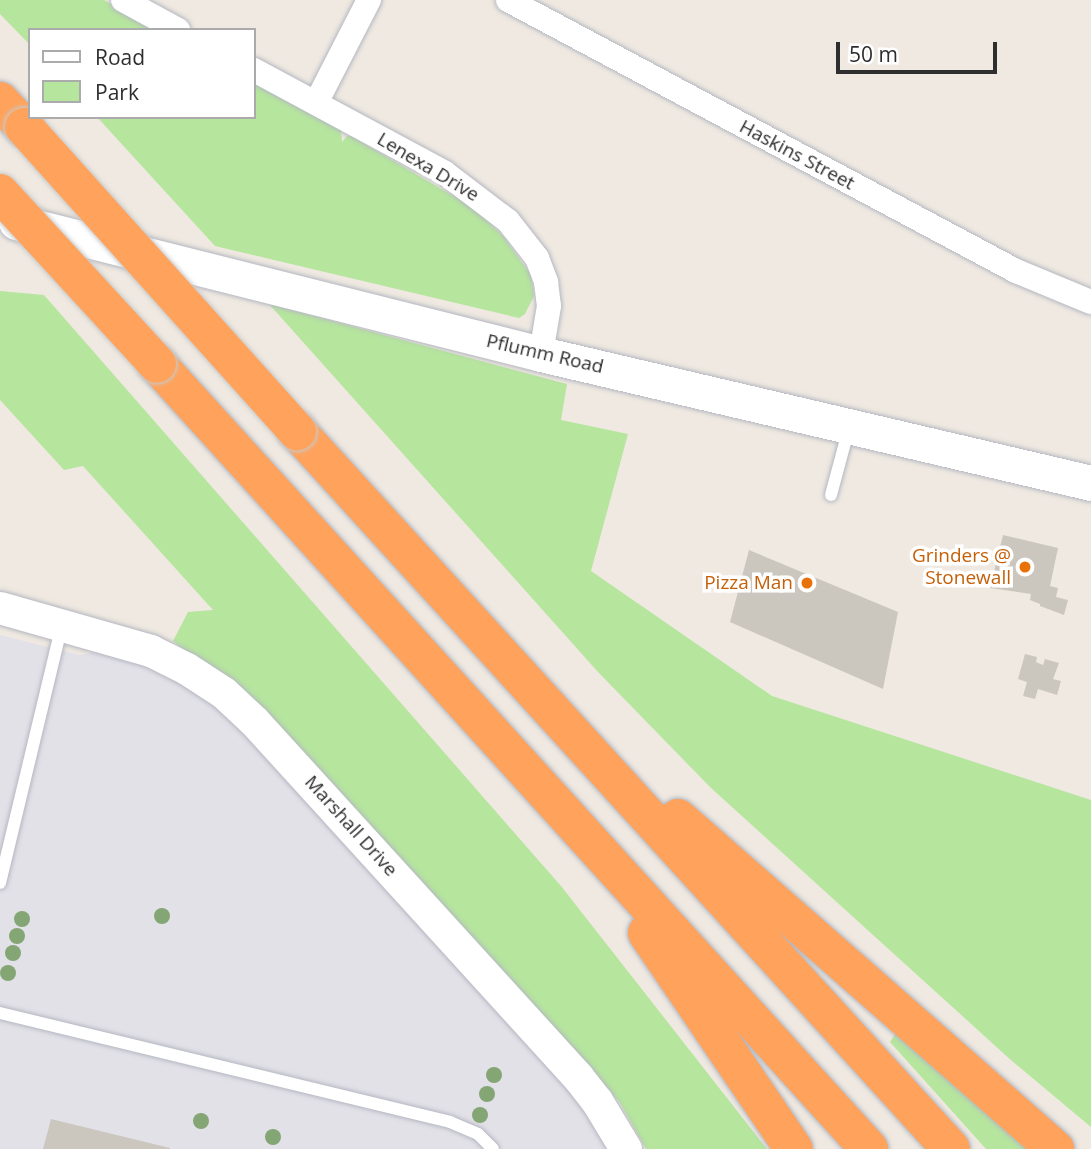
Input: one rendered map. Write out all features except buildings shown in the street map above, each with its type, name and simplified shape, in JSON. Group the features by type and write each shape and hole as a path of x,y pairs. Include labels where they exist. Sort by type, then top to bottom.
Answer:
{"highway":[{"path":"12,114 951,1149"},
{"path":"0,193 869,1149"},
{"path":"554,712 813,934 1044,1139 1067,1149"},
{"path":"566,816 794,1149"}],"main road":[{"name":"Pflumm Road","path":"0,217 541,354 850,424 1091,483"}],"street":[{"path":"123,0 174,28"},
{"path":"316,103 369,0"},
{"name":"Haskins Street","path":"508,0 1016,271 1091,302"},
{"name":"Lenexa Drive","path":"256,71 445,173 508,221 537,258 547,282 549,306 541,354"},
{"name":"Marshall Drive","path":"0,608 140,648 187,669 224,694 255,722 578,1077 597,1101 626,1149"}],"lane":[{"path":"831,495 850,424"},
{"path":"0,883 62,625"},
{"path":"0,1013 450,1122 478,1134 493,1149"}],"shaded area":[{"path":"0,635 80,655 96,652 132,661 204,695 235,721 576,1095 611,1149 0,1149"}],"green space":[{"path":"0,0 104,0 154,28 28,28 28,43 0,14"},
{"path":"256,83 341,130 342,142 347,136 351,136 472,207 503,236 531,275 534,296 525,314 519,318 215,246 99,119 256,119"},
{"path":"0,291 44,295 561,886 767,1149 646,1149 620,1103 593,1070 266,712 173,641 188,612 213,610 83,466 64,470 0,400"},
{"path":"269,304 567,384 561,420 628,434 591,571 772,696 1091,800 1091,1127 1012,1061 711,788 598,672"},
{"path":"897,1031 1029,1149 986,1149 890,1042"}],"place":[{"name":"Grinders @ Stonewall","path":"1025,567"},
{"name":"Pizza Man","path":"807,583"}]}
